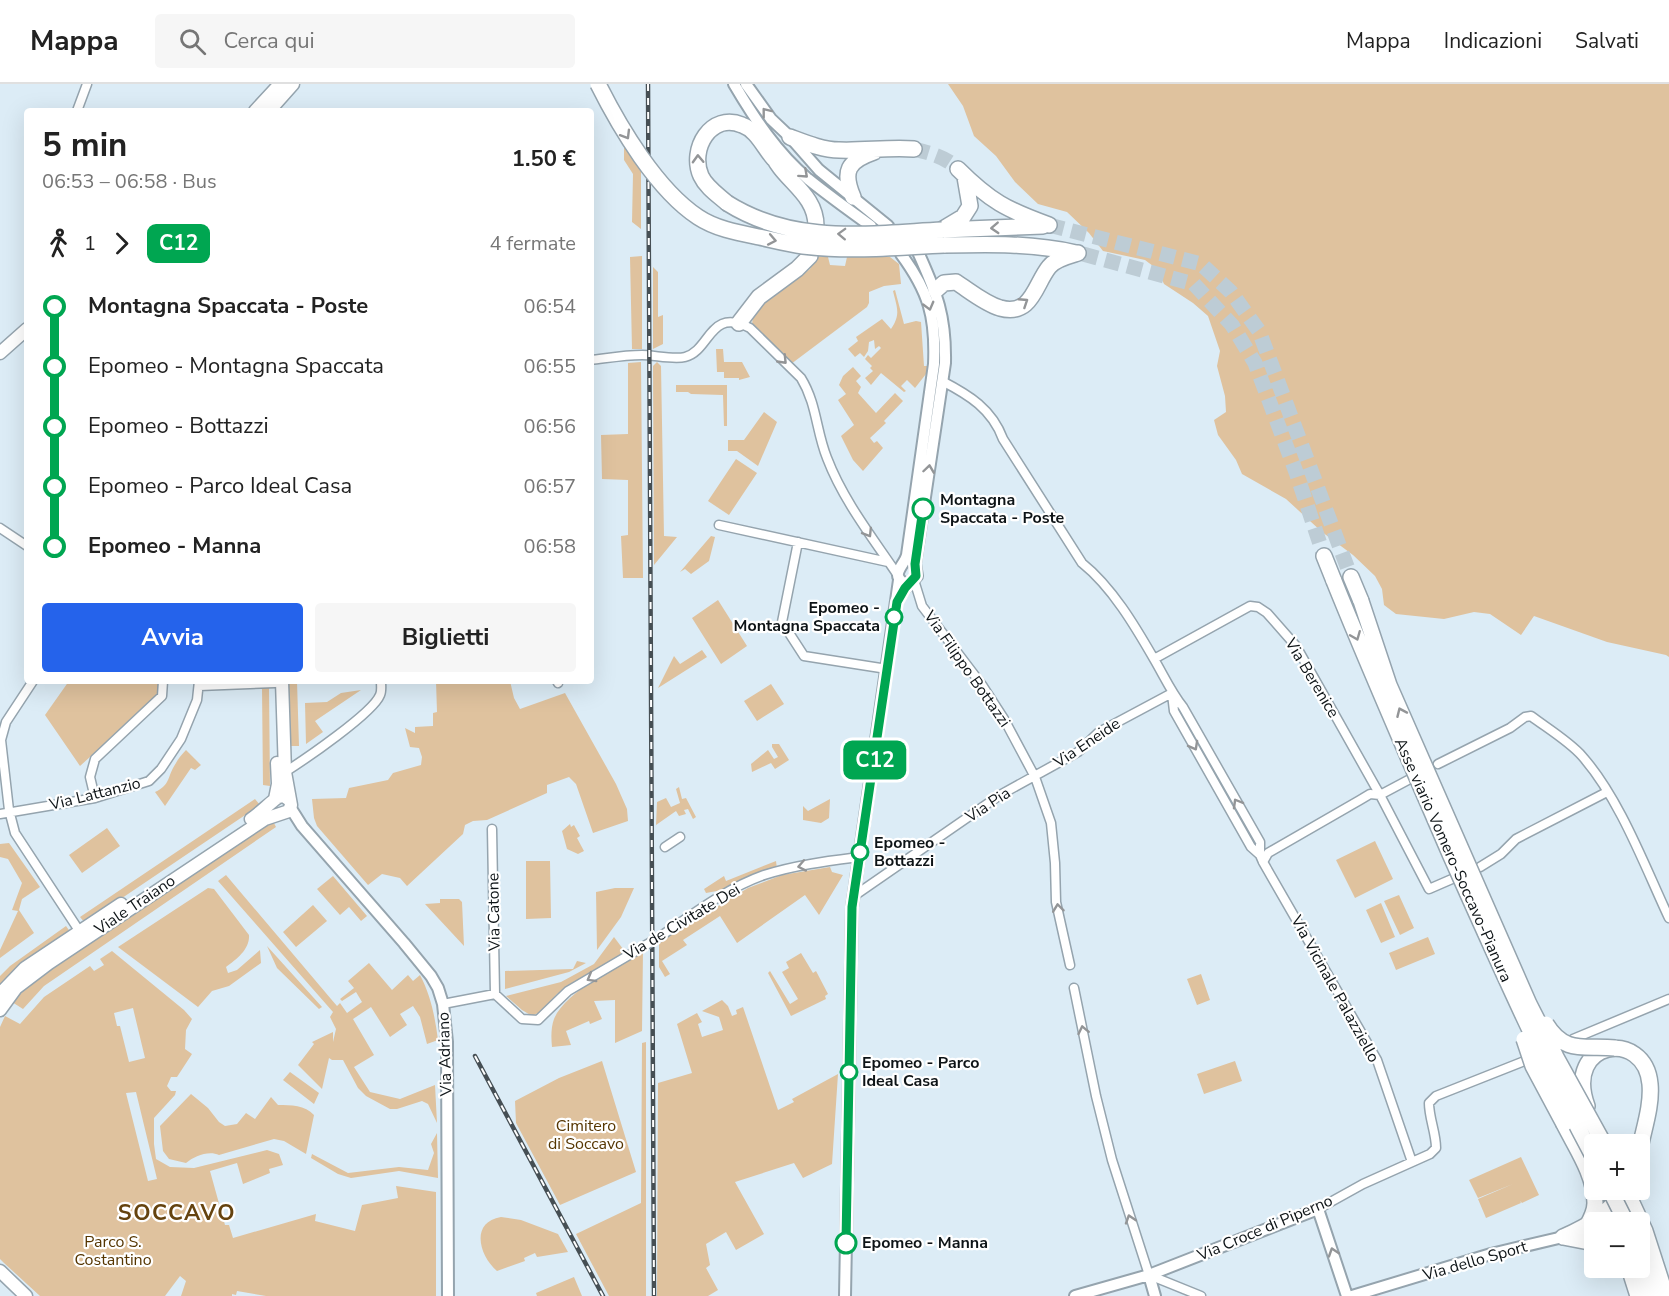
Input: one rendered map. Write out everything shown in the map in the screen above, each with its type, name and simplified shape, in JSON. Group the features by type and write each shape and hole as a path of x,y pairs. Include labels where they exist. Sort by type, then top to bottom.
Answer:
{"highway":[{"path":"598,84 634,147 656,176 690,212 716,226 745,235 803,246 864,249 1049,225 1012,212 986,196 961,173 970,206 943,238"},
{"path":"816,225 815,210 808,198 750,130 743,125 721,123 703,137 697,154 700,175 705,183 727,203 748,216 774,226 816,233 943,238 1047,247 1080,254 1054,262 1025,304 1010,310 998,308 956,282 944,284 936,290"},
{"path":"764,131 774,159"},
{"path":"790,137 839,150 890,147 914,149"},
{"path":"853,196 847,183 847,176 853,164 863,156 890,147"},
{"path":"739,323 759,297 797,269 810,256"},
{"name":"Asse viario Vomero-Soccavo-Pianura","path":"1324,556 1374,680 1499,965 1536,1046 1584,1139"},
{"name":"Asse viario Vomero-Soccavo-Pianura","path":"1351,577 1389,685 1514,970 1550,1047 1599,1134"},
{"path":"1499,965 1533,1066 1586,1166 1595,1203 1594,1212"},
{"path":"1514,970 1556,1037 1564,1043 1576,1048 1615,1048 1634,1053 1641,1060 1650,1084 1650,1100 1643,1134"},
{"path":"1593,1123 1582,1093 1581,1080 1585,1066 1595,1054 1615,1048"},
{"path":"1604,1212 1617,1200"},
{"path":"1630,1200 1645,1231 1666,1296"},
{"path":"1563,1237 1584,1227"},
{"path":"1563,1237 1584,1241"},
{"path":"1632,1278 1638,1296"},
{"path":"1647,1278 1652,1296"}],"main road":[{"path":"258,108 280,84"},
{"path":"272,108 293,84"},
{"path":"0,342 24,321"},
{"path":"0,353 24,332"},
{"path":"279,684 285,809"},
{"path":"274,800 278,784 279,684"},
{"path":"274,800 283,796 285,809"},
{"name":"Viale Traiano","path":"0,1010 25,980 82,935 258,815 274,800"},
{"name":"Viale Traiano","path":"0,994 25,968 82,935 265,819 285,809"},
{"path":"0,1271 21,1295"},
{"path":"0,1281 21,1295"}],"street":[{"path":"78,108 87,84"},
{"path":"734,84 764,131 807,178 871,226"},
{"path":"746,84 771,119 819,170 888,226"},
{"path":"845,1296 854,897 902,572 942,381 945,337 936,290 918,252"},
{"path":"901,255 924,290 933,322 935,341 934,364 907,555 902,572"},
{"path":"594,360 642,355 684,357 694,352 718,326 739,323"},
{"name":"Via Filippo Bottazzi","path":"739,323 750,328 801,378 816,412 826,457 848,500 902,572 922,606 982,685 1004,719 1035,777 1051,823 1056,902 1070,965"},
{"name":"Via Vicinale Palazziello","path":"942,381 968,395 985,409 998,425 1003,439 1082,562 1111,592 1154,659 1172,693 1183,707 1260,842 1261,859 1377,1060 1412,1162"},
{"path":"719,525 798,542 902,572"},
{"path":"0,528 24,544"},
{"path":"798,542 782,622 804,656 887,669"},
{"name":"Via Berenice","path":"1154,659 1250,606 1258,607 1267,613 1296,646 1380,795"},
{"path":"31,684 2,729 1,740 10,813 15,833 82,935"},
{"path":"95,798 90,777 94,759 162,696 163,684"},
{"name":"Via Lattanzio","path":"0,814 95,798 148,781 161,769 181,739 199,684"},
{"path":"285,772 347,728 376,702 381,693 381,684"},
{"name":"Via Eneide","path":"1035,777 1078,752 1099,732 1172,693"},
{"path":"1438,764 1510,728 1525,717 1531,717 1581,755 1607,792 1624,822 1669,918"},
{"name":"Via Pia","path":"854,897 1000,795 1035,777"},
{"path":"1261,859 1292,838 1370,794 1380,795 1410,779"},
{"path":"1480,867 1501,854 1515,839 1607,792"},
{"path":"1380,795 1429,889 1452,879"},
{"name":"Via Adriano","path":"285,809 404,943 438,988 443,1004 447,1042 448,1296"},
{"name":"Via Catone","path":"492,829 495,994"},
{"path":"665,848 680,837"},
{"name":"Via de Civitate Dei","path":"495,994 522,1018 532,1020 543,1017 568,991 661,936 727,893 762,876 782,870 860,856"},
{"path":"1074,988 1096,1096 1112,1160 1155,1296"},
{"path":"443,1004 495,994"},
{"path":"1573,1039 1669,999"},
{"name":"Via Croce di Piperno","path":"1075,1296 1149,1275 1318,1209 1363,1184 1430,1154 1437,1148 1429,1110 1429,1103 1436,1096 1527,1060"},
{"path":"1318,1209 1347,1296"},
{"name":"Via dello Sport","path":"1352,1296 1491,1254 1563,1237"},
{"path":"1149,1275 1201,1296"}],"green space":[{"path":"948,84 1669,84 1669,657 1607,642 1534,616 1521,635 1490,614 1474,612 1444,619 1396,614 1384,605 1382,589 1375,576 1286,499 1242,474 1236,460 1218,435 1214,420 1226,412 1225,396 1217,366 1220,351 1208,316 1164,284 1157,269 1145,260 1103,251 1089,233 1067,212 1038,204 1015,182 996,156 974,136 963,106"},
{"path":"624,142 641,170 641,229 632,222 633,174 624,160"},
{"path":"642,256 642,349 632,349 630,257"},
{"path":"816,256 828,257 830,265 845,266 847,257 890,257 899,264 901,284 884,286 869,292 867,307 791,364 752,325 753,316 758,308 810,269"},
{"path":"653,267 658,272 658,317 663,315 663,344 653,349"},
{"path":"895,290 904,324 921,322 924,366 927,366 926,374 915,388 907,380 901,386 906,391 904,392 881,373 871,385 865,378 873,371 870,368 872,366 865,359 868,355 871,358 881,348 879,346 875,349 874,340 869,342 868,351 864,357 860,353 855,357 848,349 858,341 856,337 882,319 891,329 897,315 893,291"},
{"path":"716,349 723,349 724,362 742,362 750,377 739,380 739,378 724,378 724,372 717,372"},
{"path":"641,362 643,578 623,578 621,536 628,535 628,480 602,479 601,435 628,434 628,363"},
{"path":"657,362 661,366 664,536 677,537 654,565 653,366"},
{"path":"853,367 861,376 856,381 861,387 858,393 876,413 895,393 903,401 884,421 886,423 870,438 874,443 877,441 883,448 863,471 853,460 841,436 854,425 838,400 846,394 839,385 843,376"},
{"path":"676,385 727,385 727,426 724,426 723,395 676,392"},
{"path":"764,412 777,422 758,466 737,451 728,451 728,440 744,440"},
{"path":"736,459 757,473 729,515 708,501"},
{"path":"711,536 715,537 709,561 691,574 685,569 680,572"},
{"path":"718,600 747,646 721,664 692,618"},
{"path":"702,650 707,657 658,688 674,656 680,664"},
{"path":"67,684 160,684 154,699 80,766 45,715"},
{"path":"288,684 297,684 299,746 289,746"},
{"path":"436,684 511,684 520,709 565,693 616,784 627,809 628,821 593,833 576,784 569,777 547,785 547,793 487,820 473,821 465,825 463,834 407,886 400,878 382,874 368,885 317,826 312,799 346,798 349,788 388,780 393,773 421,765 422,757 419,748 410,747 405,728 415,733 415,727 433,726 433,713 437,712"},
{"path":"771,684 784,704 757,721 744,701"},
{"path":"269,687 270,786 263,785 262,688"},
{"path":"361,690 315,721 323,732 306,744 305,703 327,702 341,693"},
{"path":"772,744 779,744 789,760 775,769 771,763 752,772 751,764 768,750 774,759 778,757"},
{"path":"186,750 201,765 195,770 191,768 165,806 155,792 164,786 177,761"},
{"path":"679,787 682,799 686,798 696,817 693,819 688,809 684,810 686,814 679,816 676,811 656,825 657,802 666,798 671,807 680,803 676,789"},
{"path":"255,799 260,805 85,923 80,917"},
{"path":"830,799 829,818 821,823 803,820 803,806 808,811"},
{"path":"272,819 276,827 44,986 23,1009 12,1002 36,979"},
{"path":"570,824 571,827 574,825 580,836 577,838 584,851 578,854 567,849 562,831"},
{"path":"107,828 120,846 82,873 69,855"},
{"path":"1375,841 1393,879 1355,898 1336,860"},
{"path":"9,843 40,887 22,899 19,910 34,933 0,958 0,950 18,911 12,910 22,883 8,859 0,857 0,844"},
{"path":"526,861 550,861 551,918 526,919"},
{"path":"776,861 777,869 733,888 706,893 704,889 724,876 726,881"},
{"path":"830,867 832,872 843,875 819,915 805,895 737,943 720,916 683,940 687,945 662,961 670,974 665,977 659,967 659,942 748,888 782,875"},
{"path":"226,875 337,1006 340,1003 347,1013 362,1002 356,992 342,1001 340,999 354,988 348,981 369,963 392,990 408,975 413,981 420,975 432,1007 438,1040 427,1044 420,1017 413,1006 400,1014 407,1025 390,1037 371,1007 353,1019 374,1055 354,1067 370,1092 400,1099 435,1085 437,1123 428,1104 422,1101 390,1109 366,1096 358,1088 343,1060 329,1058 322,1089 298,1065 314,1044 312,1042 333,1032 333,1042 336,1029 330,1017 333,1012 218,881"},
{"path":"333,876 367,916 361,921 349,907 340,915 317,889"},
{"path":"208,888 214,889 249,935 245,949 226,967 228,973 237,970 260,950 261,963 229,986 212,991 198,1007 118,947"},
{"path":"615,888 634,888 621,917 597,950 596,892"},
{"path":"1399,895 1414,928 1400,935 1384,901"},
{"path":"440,899 459,899 462,902 464,946 425,904 440,903"},
{"path":"1381,903 1395,937 1381,943 1366,910"},
{"path":"313,905 327,921 296,947 283,932"},
{"path":"66,926 71,933 0,988 0,976 10,966"},
{"path":"614,937 626,953 557,994 542,1011 532,1016 506,996 561,982 594,964"},
{"path":"1428,937 1435,954 1396,970 1389,953"},
{"path":"267,946 322,1007 319,1009 277,968"},
{"name":"Parco S. Costantino","path":"112,951 192,1019 186,1030 185,1049 192,1054 177,1077 171,1077 167,1086 171,1091 176,1091 175,1095 154,1118 156,1159 170,1167 194,1168 267,1150 279,1154 283,1165 269,1169 270,1173 243,1184 237,1163 210,1171 225,1225 229,1225 233,1238 316,1214 315,1221 355,1231 362,1205 398,1198 396,1186 436,1192 436,1296 266,1296 237,1291 236,1295 232,1294 232,1296 181,1296 186,1281 180,1276 165,1296 40,1296 0,1259 0,1027 5,1016 20,1024 44,997 90,966 94,971 104,965 100,959","holes":["133,1008 145,1058 129,1062 120,1026 117,1026 114,1013","136,1092 157,1179 148,1181 126,1093"]},
{"path":"643,951 642,1031 615,1043 615,1000 594,1001 602,1019 590,1024 589,1021 566,1031 571,1045 552,1047 554,1019 569,999 593,981"},
{"path":"801,953 813,973 816,971 828,994 825,996 826,999 791,1016 768,973 770,971 790,1004 798,999 782,972 789,968 786,962"},
{"path":"577,961 586,963 569,972 505,989 505,971 573,969"},
{"path":"1201,974 1210,1000 1197,1005 1187,979"},
{"path":"722,1000 728,1006 732,1016 737,1014 736,1010 743,1007 778,1110 794,1102 792,1099 838,1074 832,1164 803,1178 794,1163 735,1182 764,1234 736,1250 726,1232 706,1244 710,1265 706,1268 718,1290 708,1296 657,1296 658,1083 692,1073 677,1024 697,1013 702,1022 698,1024 702,1037 723,1030 719,1017 702,1011"},
{"path":"646,1042 646,1296 609,1296 576,1234 641,1203 642,1043"},
{"name":"Cimitero di Soccavo","path":"602,1061 636,1172 560,1205 516,1123 515,1101 559,1078"},
{"path":"1235,1061 1242,1081 1204,1094 1197,1074"},
{"path":"290,1072 319,1093 314,1104 283,1080"},
{"path":"191,1094 225,1126 237,1124 246,1113 255,1119 271,1097 278,1105 306,1109 314,1115 306,1154 284,1141 274,1139 219,1155 202,1154 186,1163 169,1159 163,1151 160,1126"},
{"path":"437,1133 438,1178 399,1171 351,1178 338,1174 311,1158 312,1154 348,1173 399,1167 428,1170 434,1153 431,1144"},
{"path":"1521,1157 1539,1195 1522,1203 1520,1201 1521,1203 1486,1218 1478,1199 1513,1184 1478,1198 1469,1180"},
{"path":"501,1217 521,1220 558,1234 568,1252 537,1257 535,1253 524,1258 525,1261 497,1271 482,1249 481,1232 491,1220"},
{"path":"574,1277 582,1296 537,1296 536,1293"}],"tunnel":[{"path":"914,149 943,158 958,169"},
{"path":"1049,225 1201,264 1231,292 1259,331 1351,577"},
{"path":"1083,254 1194,284 1232,325 1255,363 1296,472 1324,556"}],"railway":[{"path":"648,84 654,1296"},
{"path":"475,1056 603,1296"}],"bus line":[{"name":"C12","path":"846,1243 852,907 897,602 905,588 913,582 916,576 915,564 923,509"}],"place":[{"name":"Montagna Spaccata - Poste","path":"923,509"},
{"name":"Epomeo - Montagna Spaccata","path":"894,617"},
{"name":"Epomeo - Bottazzi","path":"860,852"},
{"name":"Epomeo - Parco Ideal Casa","path":"849,1072"},
{"name":"Epomeo - Manna","path":"846,1243"}],"district":[{"name":"SOCCAVO","path":"177,1213"}]}
